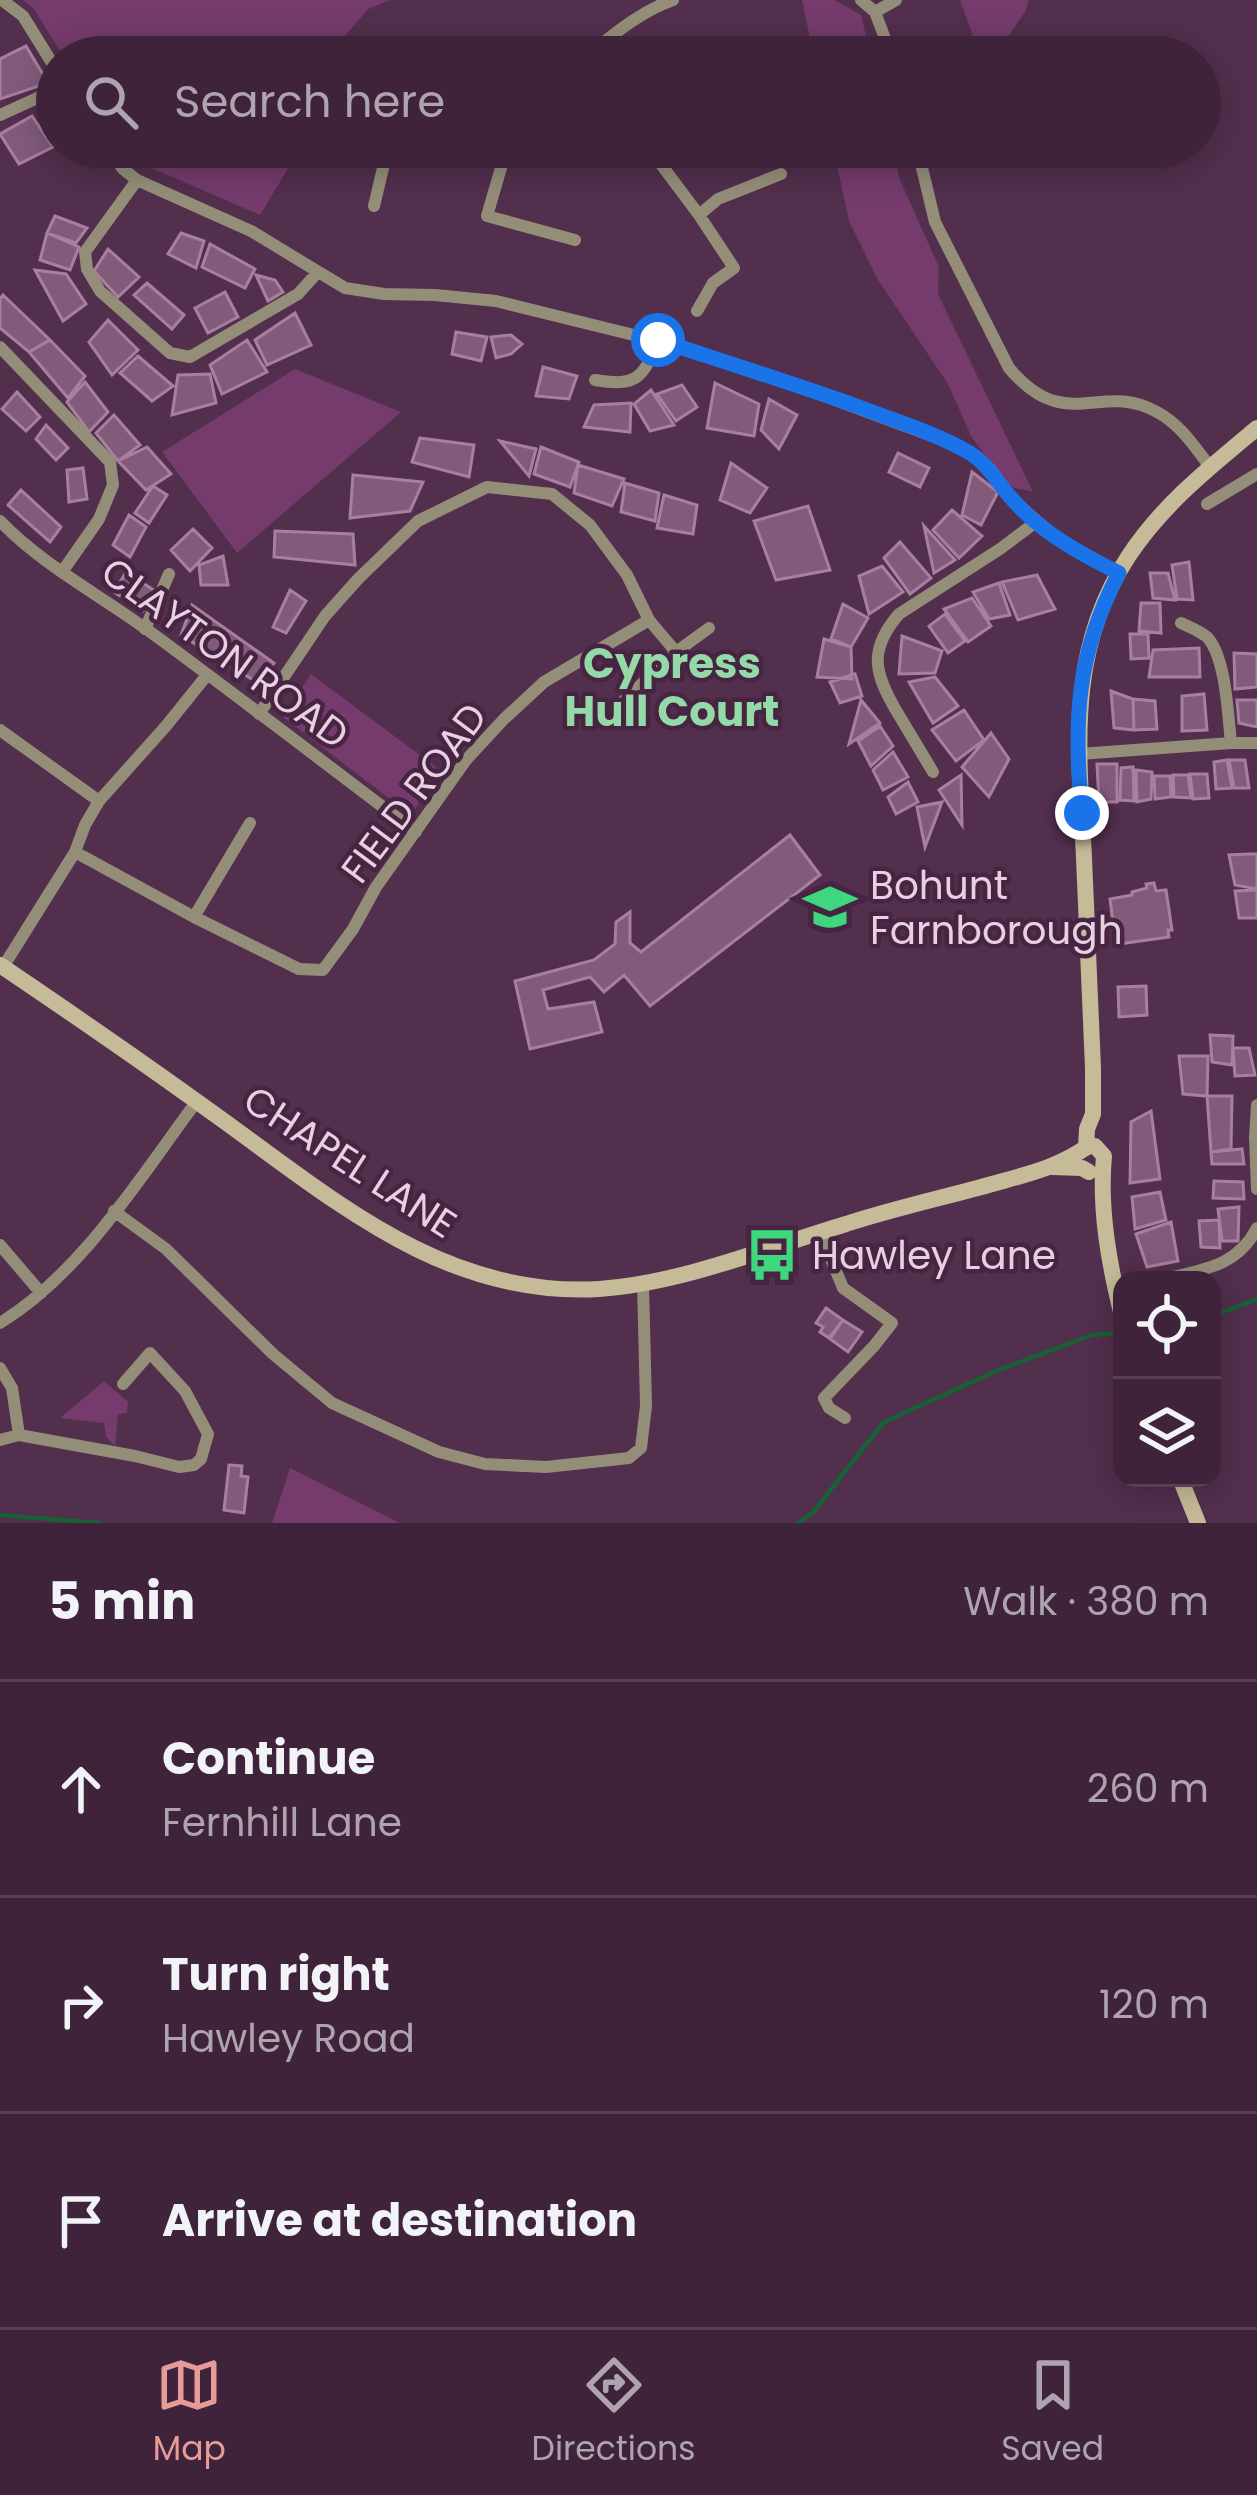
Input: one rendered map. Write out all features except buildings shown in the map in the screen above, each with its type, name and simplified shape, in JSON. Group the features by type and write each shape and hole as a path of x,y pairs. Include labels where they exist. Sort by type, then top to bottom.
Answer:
{"street":[{"path":"2,0 23,16 36,37"},
{"path":"611,36 673,0"},
{"path":"861,0 875,12 884,36"},
{"path":"875,12 896,0"},
{"path":"0,115 36,98"},
{"path":"122,168 137,181 251,231 345,288 496,301 658,340 938,437 976,456 1013,501 1058,539 1119,573"},
{"path":"374,206 383,168"},
{"path":"501,168 487,216 575,240"},
{"path":"664,168 734,268 713,283 697,310"},
{"path":"921,168 935,222 1010,368 1022,382 1051,401 1082,405 1118,401 1155,410 1186,436 1210,466"},
{"path":"699,215 718,199 781,174"},
{"path":"137,181 85,252 87,269 100,291 170,353 190,357 215,344 298,294 317,273"},
{"path":"596,380 621,385 636,380 658,340"},
{"path":"0,347 110,461 113,485 99,519 62,572"},
{"path":"1116,1271 1102,1192 1090,1159 1099,1130 1093,1114 1079,754 1085,658 1092,631 1128,556 1210,466 1257,428"},
{"path":"1207,504 1257,474"},
{"path":"259,714 325,616 358,579 418,520 488,487 552,494 590,524 627,575 649,620 676,652"},
{"name":"CLAYTON ROAD","path":"0,521 62,572 146,628 416,832"},
{"path":"933,772 882,686 877,667 886,628 899,614 1036,522"},
{"path":"146,628 170,574"},
{"name":"FIELD ROAD","path":"194,917 299,969 323,970 466,760 544,682 649,620"},
{"path":"1181,623 1204,634 1215,648 1231,743"},
{"path":"612,712 709,628"},
{"path":"1,966 75,852 99,800 207,675"},
{"path":"0,730 99,800"},
{"path":"1079,754 1257,743"},
{"path":"75,852 194,917 250,823"},
{"name":"CHAPEL LANE","path":"1,966 393,1237 457,1268 523,1286 601,1288 685,1274 1090,1159"},
{"path":"0,1322 73,1265 197,1101"},
{"path":"1257,1105 1257,1190"},
{"path":"114,1211 166,1249 273,1354 332,1402 439,1452 485,1464 546,1467 600,1462 629,1458 640,1448 646,1406 644,1283"},
{"path":"1193,1271 1226,1262 1250,1243 1257,1228"},
{"path":"820,1232 842,1288 896,1317 824,1398 829,1408 845,1418"},
{"path":"0,1245 41,1293"},
{"path":"0,1440 19,1435 179,1467 194,1466 201,1459 208,1434 185,1391 150,1354 123,1384"},
{"path":"0,1368 11,1388 19,1435"},
{"path":"1184,1487 1198,1523"}],"shaded area":[{"path":"23,0 390,0 368,9 345,36 51,36"},
{"path":"802,0 835,0 861,15 866,36 810,36"},
{"path":"960,0 1029,0 1008,36 973,36"},
{"path":"151,168 288,168 260,215"},
{"path":"838,168 897,168 939,267 938,294 1033,492 1012,487 971,436 948,384 878,280 849,221"},
{"path":"295,369 401,412 237,553 162,452"},
{"path":"311,674 436,767 412,816 283,717"},
{"path":"104,1381 128,1402 127,1413 118,1414 115,1446 106,1437 104,1423 60,1418"},
{"path":"290,1468 400,1523 272,1523"}],"waterway":[{"path":"1221,1313 1257,1299"},
{"path":"798,1523 814,1511 884,1422 996,1371 1092,1335 1113,1334"},
{"path":"0,1515 100,1523"}],"place":[{"name":"Bohunt Farnborough","path":"830,907"},
{"name":"Hawley Lane","path":"772,1255"}],"district":[{"name":"Cypress Hull Court","path":"672,687"}],"route":[{"path":"658,340 893,420 976,456 1036,522 1119,573 1085,658 1078,714 1082,813"}]}
